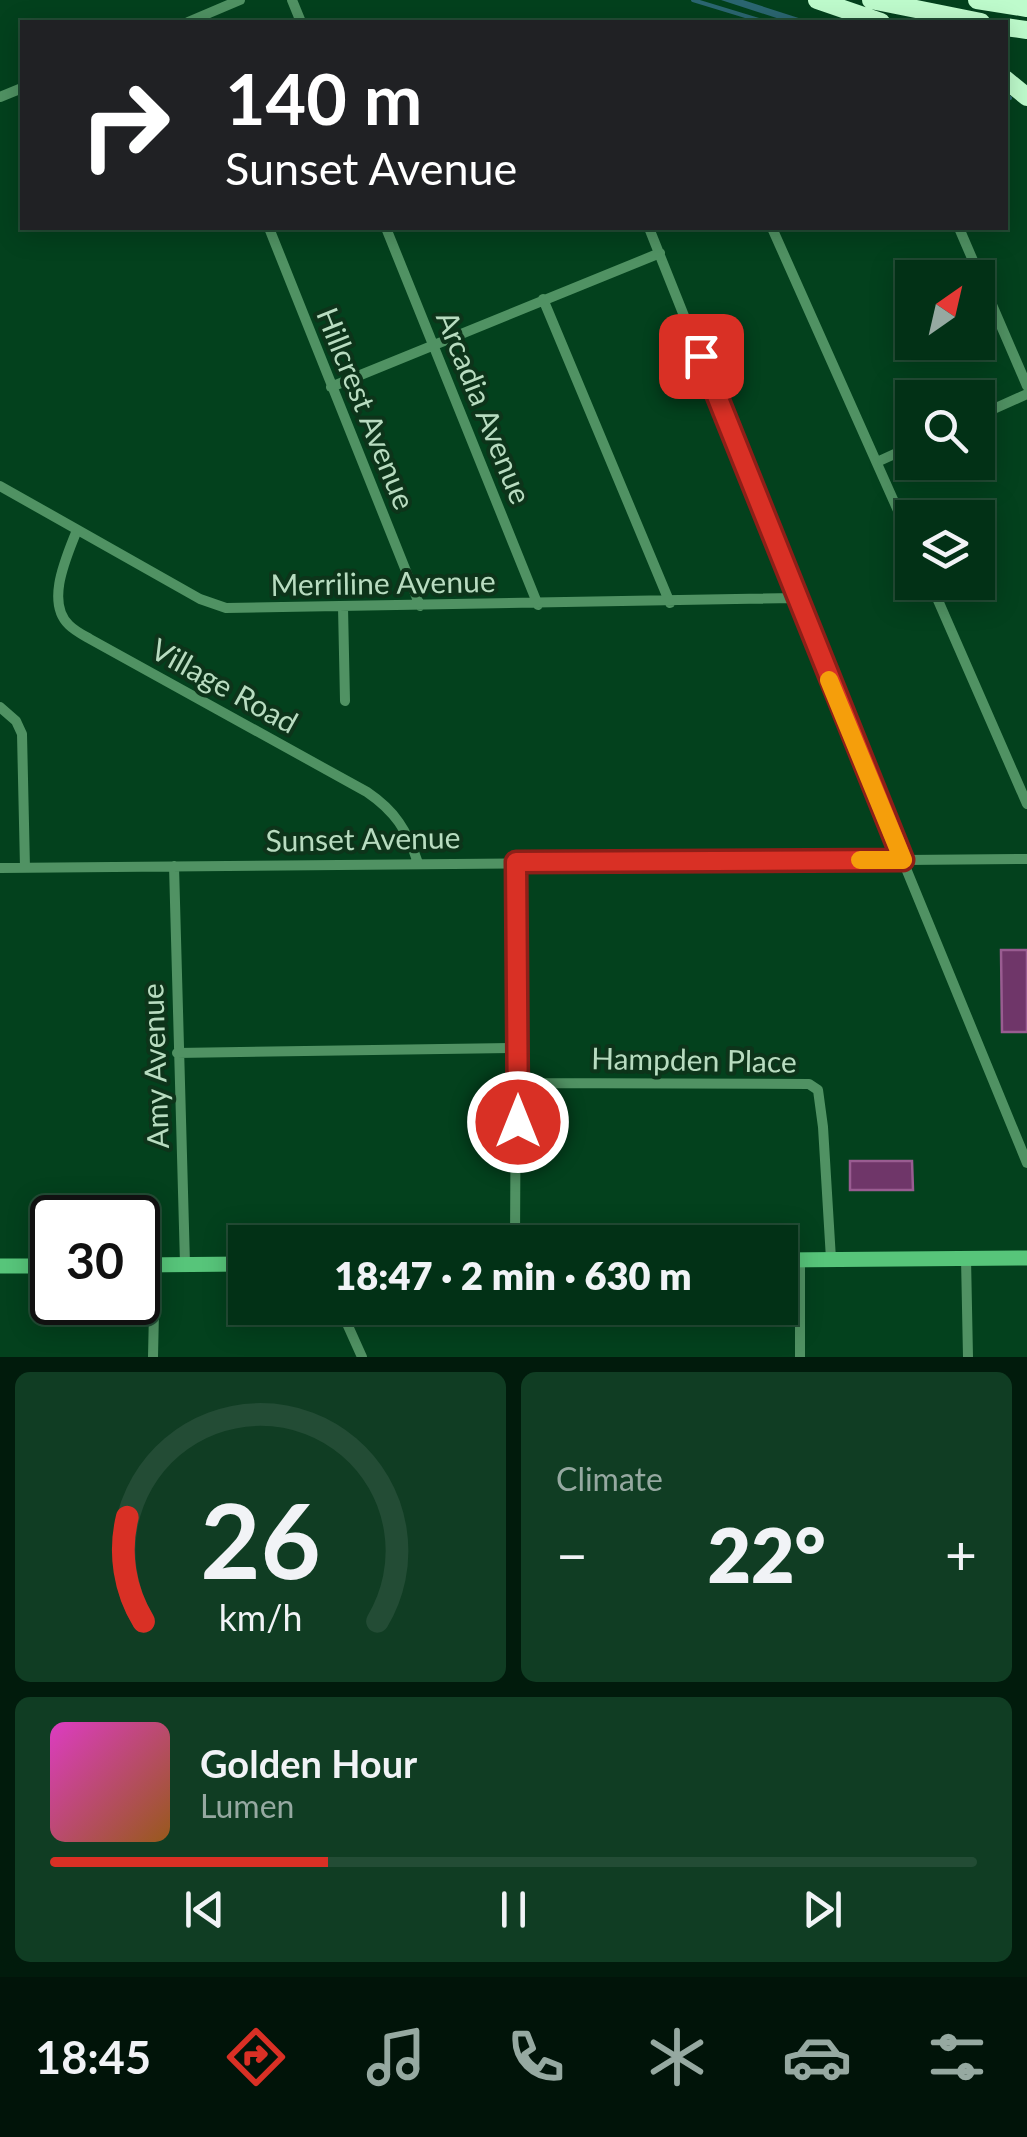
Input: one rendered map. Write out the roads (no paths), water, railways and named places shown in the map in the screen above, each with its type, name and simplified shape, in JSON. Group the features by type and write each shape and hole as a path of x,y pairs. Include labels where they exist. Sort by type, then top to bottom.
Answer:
{"highway":[{"path":"816,0 875,20"},
{"path":"871,0 971,20"},
{"path":"977,0 1027,8"}],"main road":[{"path":"800,1260 1027,1258"},
{"path":"160,1264 228,1264"},
{"path":"0,1266 30,1266"}],"street":[{"path":"193,20 240,0"},
{"name":"Hillcrest Avenue","path":"270,230 420,606"},
{"name":"Arcadia Avenue","path":"387,230 538,605"},
{"path":"651,230 1027,1164"},
{"path":"773,230 895,502"},
{"path":"961,230 1027,390 995,407"},
{"path":"332,388 660,252"},
{"path":"543,300 670,603"},
{"path":"878,462 895,454"},
{"name":"Merriline Avenue","path":"0,486 200,599 226,608 797,598"},
{"name":"Village Road","path":"77,530 59,588 59,607 69,625 367,792 398,818 418,862"},
{"path":"938,600 1027,804"},
{"path":"343,608 345,700"},
{"path":"0,707 16,720 22,734 25,868"},
{"name":"Sunset Avenue","path":"0,868 1027,859"},
{"path":"515,1225 516,862"},
{"name":"Amy Avenue","path":"174,866 185,1264"},
{"path":"177,1054 517,1048"},
{"name":"Hampden Place","path":"518,1083 809,1084 818,1090 824,1126 831,1260"},
{"path":"966,1258 968,1357"},
{"path":"800,1260 800,1357"},
{"path":"154,1357 155,1325"},
{"path":"348,1325 362,1357"}],"water":[{"path":"721,0 743,0 805,20 783,20"}],"waterway":[{"path":"693,0 758,20"}]}
